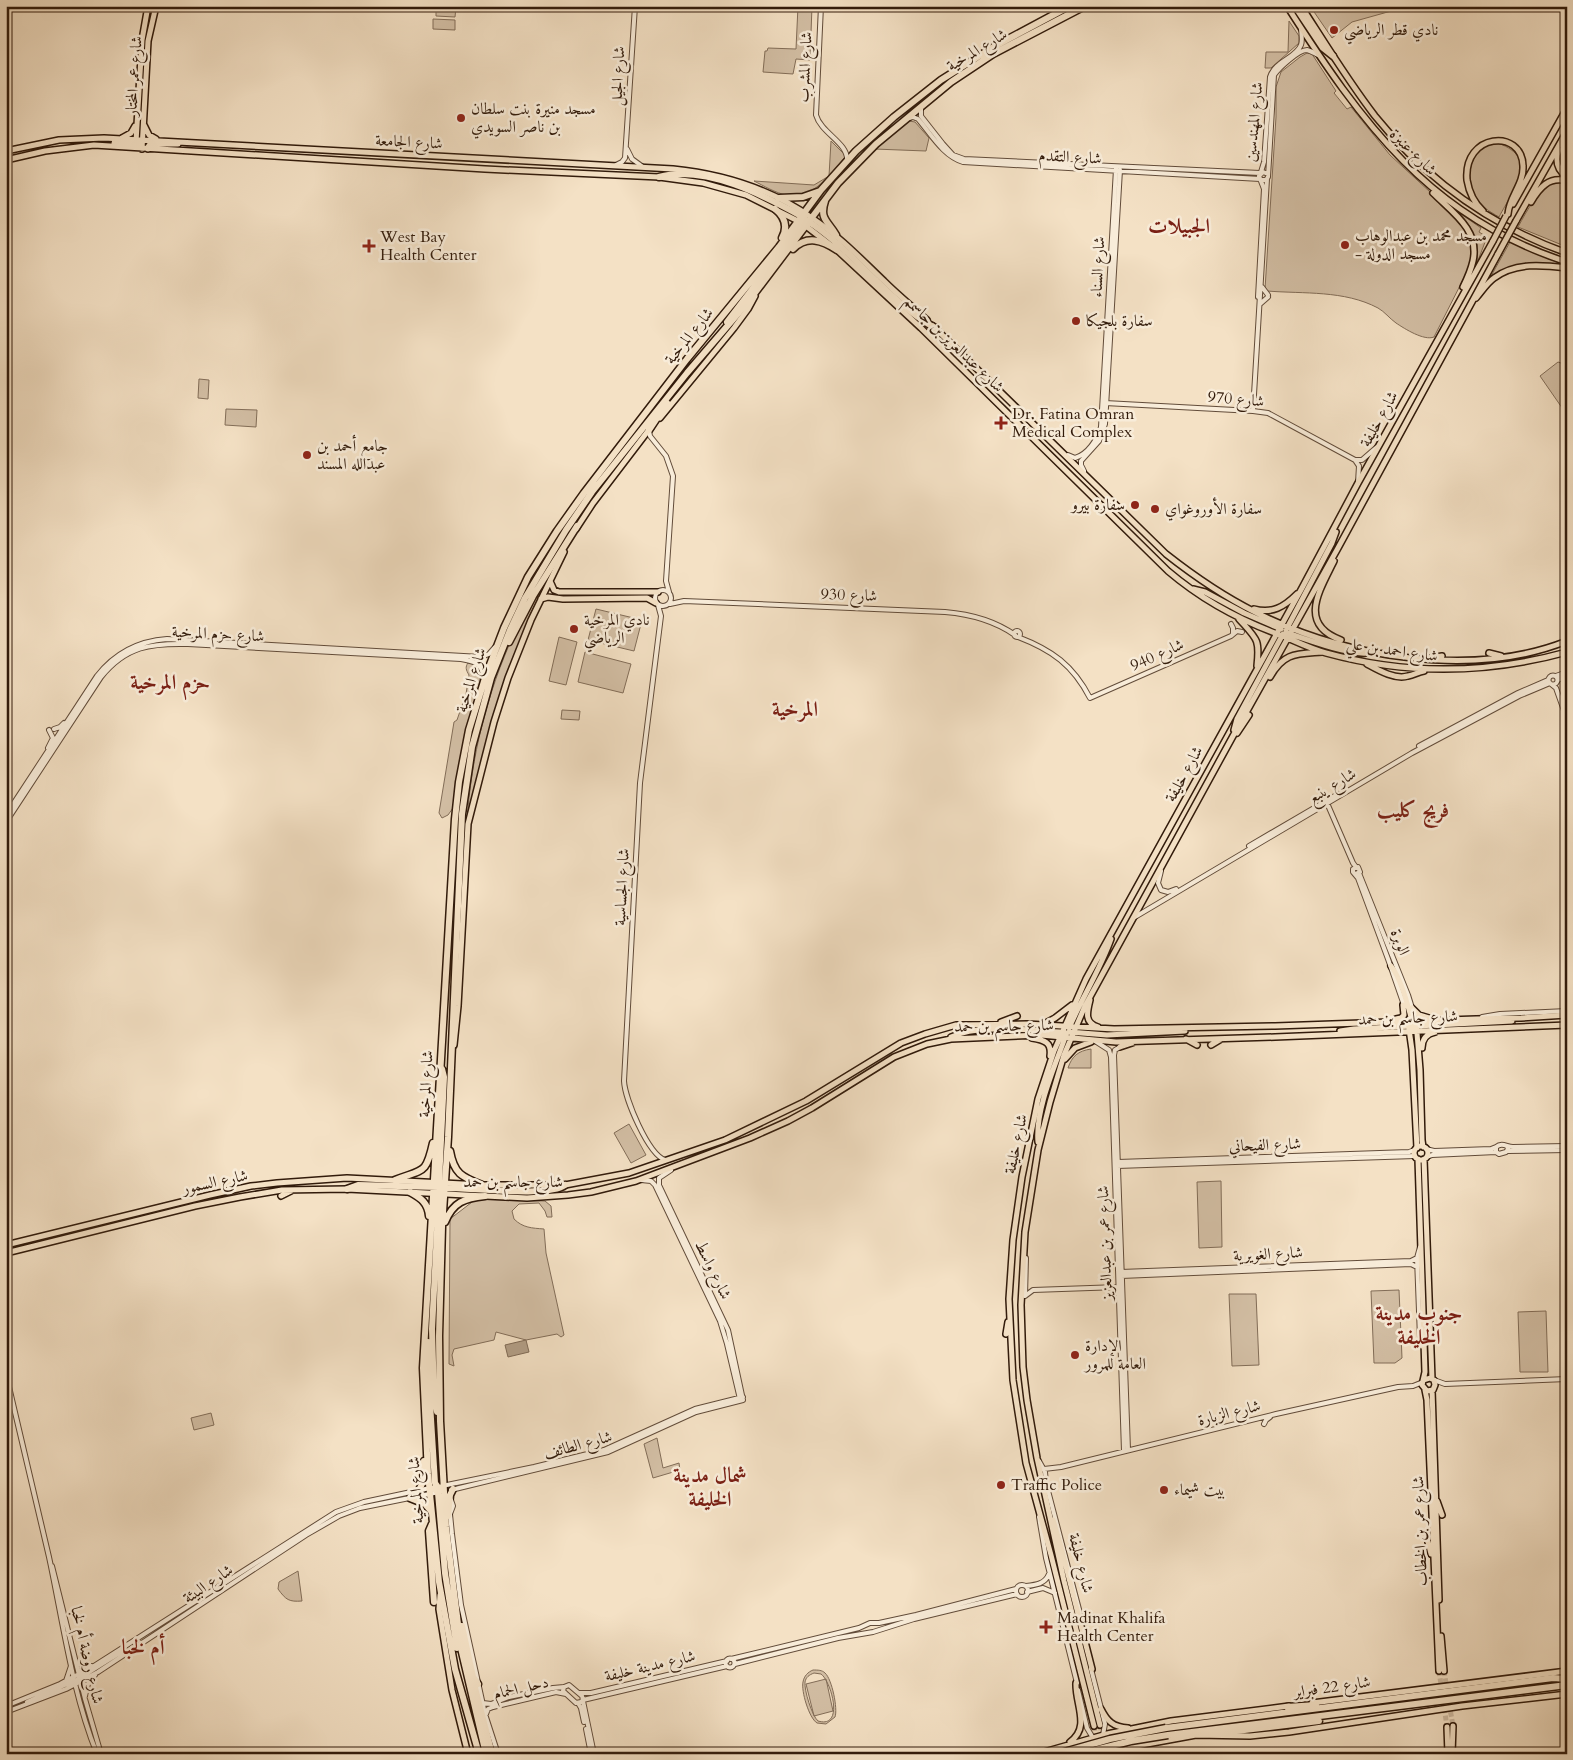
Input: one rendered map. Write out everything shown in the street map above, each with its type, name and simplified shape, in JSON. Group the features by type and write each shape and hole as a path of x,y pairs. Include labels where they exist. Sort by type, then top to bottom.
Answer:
{"highway":[{"name":"شارع المرخية","path":"486,1754 453,1589 446,1527 426,1436 423,1368 431,1233 448,1137 461,828 472,747 499,648 525,598 578,512 687,373 758,290 784,256 821,190 856,151 911,103 941,80 980,54 1070,6"},
{"name":"شارع المرخية","path":"477,1754 455,1669 440,1592 432,1514 437,1490 440,1421 439,1307 442,1228 437,1127 440,1067 457,801 465,749 477,701 524,586 570,511 687,359 779,247 860,160 924,102 993,54 1085,6"},
{"path":"1295,6 1323,48 1333,56"},
{"path":"717,338 726,323 838,177 907,110 911,103"},
{"path":"659,177 683,174 727,182 766,197 805,219 846,251 910,310 935,328"},
{"path":"779,198 803,197 821,190"},
{"path":"825,199 823,208 824,219 836,235"},
{"path":"775,209 782,216 786,225 779,247"},
{"path":"784,256 798,244 810,240 822,241 837,250"},
{"path":"649,430 687,373"},
{"path":"499,648 508,643 532,596 577,526"},
{"path":"455,981 459,992"},
{"path":"440,1067 444,1077 432,1329 434,1396 440,1421"},
{"path":"395,1180 422,1171 429,1159 437,1127"},
{"path":"448,1137 455,1168 465,1178 482,1185"},
{"path":"347,1189 358,1185 520,1191 557,1189 565,1185"},
{"path":"410,1192 426,1203 429,1211 431,1233"},
{"path":"442,1228 450,1211 460,1201 466,1198 485,1196"},
{"path":"425,1318 429,1322 430,1416 445,1573 463,1672 478,1684"},
{"path":"419,1490 423,1482 424,1441 426,1436"},
{"path":"446,1527 453,1489"},
{"path":"410,1498 425,1504 432,1514 435,1513 441,1565 445,1573"},
{"path":"432,1523 428,1531 434,1602"},
{"path":"470,1677 492,1754"},
{"name":"شارع 22 فبراير","path":"1057,1754 1118,1738 1347,1705 1567,1677"},
{"name":"شارع 22 فبراير","path":"1080,1754 1167,1731 1352,1712 1567,1685"},
{"path":"1287,1707 1347,1705"},
{"path":"1211,1734 1304,1723 1342,1716 1352,1712"},
{"path":"492,1754 494,1741"}],"main road":[{"name":"شارع عمر المختار","path":"140,120 141,44 148,6"},
{"name":"شارع عمر المختار","path":"138,144 148,41 156,6"},
{"name":"شارع عنيزة","path":"1287,6 1318,55 1370,125 1425,183 1455,206 1502,236 1567,262"},
{"name":"شارع عنيزة","path":"1301,6 1375,116 1414,159 1459,197 1495,220 1552,248 1567,252"},
{"name":"شارع خليفة","path":"1567,108 1377,447 1302,588 1285,631 1233,736 1093,991 1068,1032 1050,1062 1038,1099 1017,1204 1012,1257 1009,1314 1015,1400 1026,1463 1097,1726 1037,1458 1023,1367 1021,1305 1024,1245 1030,1194 1038,1150 1061,1066 1068,1032 1075,1001 1257,669 1285,631 1338,548 1467,310 1567,132"},
{"path":"119,139 131,133 140,120 149,135 161,141"},
{"path":"1567,132 1557,158 1559,169 1567,177"},
{"name":"شارع الجامعة","path":"6,151 59,140 119,139 148,149 659,177 688,180 720,187 746,195 775,209 805,219"},
{"name":"شارع الجامعة","path":"138,144 161,141 186,142 689,170 741,183 779,198 805,219"},
{"path":"1495,220 1480,208 1474,200 1468,187 1467,178 1472,155 1479,146 1488,142 1496,141 1510,144 1519,152 1523,162 1521,179 1507,215"},
{"path":"148,149 150,144 177,145 186,142"},
{"path":"6,160 30,153 81,146 88,143 138,144"},
{"path":"1517,220 1545,184 1553,180 1567,181"},
{"path":"1425,183 1463,222 1472,239 1474,248 1473,261 1456,304"},
{"name":"شارع عبدالعزيز بن جاسمم","path":"805,219 836,235 935,328 1166,554 1204,582 1285,631"},
{"name":"شارع عبدالعزيز بن جاسمم","path":"805,219 921,328 1168,571 1190,588 1237,617 1285,631"},
{"path":"1467,310 1491,280 1502,273 1532,266 1567,268"},
{"name":"شارع المرخية","path":"451,1053 456,1038 468,824 501,700 513,664 541,599 577,526 592,503 640,441 734,328 752,303 758,290"},
{"path":"976,390 988,394"},
{"path":"1034,445 1042,446"},
{"path":"1079,483 1085,497"},
{"path":"1285,631 1332,543 1340,518"},
{"path":"1120,530 1133,537"},
{"path":"1338,548 1318,593 1315,613 1317,621 1325,632 1347,645"},
{"path":"550,581 554,590 559,592 660,591"},
{"path":"1190,588 1205,592 1244,613 1321,644 1362,654 1374,652"},
{"path":"1241,605 1258,611 1276,610 1290,601 1302,588"},
{"path":"541,599 548,597 563,599 647,598 657,604"},
{"path":"1237,617 1252,632 1257,641 1257,669"},
{"name":"شارع احمد بن علي","path":"1285,631 1374,652 1425,659 1468,660 1506,657 1567,642"},
{"name":"شارع احمد بن علي","path":"1285,631 1324,652 1364,662 1434,670 1498,667 1567,651"},
{"path":"1545,657 1567,651"},
{"path":"1233,736 1242,727 1272,674 1281,662 1296,654 1324,652"},
{"path":"1489,654 1506,657"},
{"path":"1425,659 1442,656"},
{"path":"1364,662 1381,670 1386,675 1406,677 1419,672 1434,670"},
{"path":"1201,760 1220,734"},
{"path":"1038,1150 1037,1133 1052,1075 1086,991 1104,957 1113,929"},
{"path":"1391,966 1404,996 1413,1026 1421,1096 1422,1140 1421,1153 1421,1246 1424,1351 1423,1381 1424,1390 1433,1390 1435,1383 1433,1379 1421,1153 1413,1067 1408,1038 1392,1032"},
{"path":"1093,991 1087,1014 1089,1022 1092,1025 1114,1029"},
{"path":"1044,1025 1075,1001"},
{"path":"1354,1024 1358,1021 1401,1018 1404,1015 1403,1004"},
{"path":"1412,1008 1424,1018 1454,1019"},
{"path":"995,1024 1017,1016"},
{"name":"شارع جاسم بن حمد","path":"439,1188 482,1185 565,1185 602,1179 667,1161 725,1140 787,1111 847,1077 901,1043 956,1025 1044,1025 1095,1041 1392,1032 1413,1026 1454,1019 1567,1016"},
{"path":"1329,1034 1354,1029 1495,1023 1516,1021 1521,1018"},
{"name":"شارع جاسم بن حمد","path":"439,1188 485,1196 528,1198 591,1192 636,1181 750,1138 788,1121 910,1049 966,1037 1024,1036 1114,1029 1354,1024 1462,1029 1566,1026"},
{"path":"1413,1026 1413,1067"},
{"path":"946,1040 958,1034 975,1031 1034,1030 1123,1035 1170,1033 1215,1027"},
{"path":"1421,1096 1424,1084 1423,1040 1427,1034 1462,1029"},
{"path":"1357,1039 1365,1033"},
{"path":"1024,1036 1042,1039 1048,1043 1051,1053 1050,1062"},
{"path":"1210,1045 1221,1038"},
{"path":"1186,1039 1197,1045"},
{"path":"1120,1047 1142,1040"},
{"path":"1061,1066 1075,1048 1095,1041"},
{"path":"1031,1108 1038,1099"},
{"name":"شارع السمور","path":"6,1245 252,1186 332,1178 395,1180 439,1188"},
{"name":"شارع السمور","path":"6,1253 222,1200 263,1193 293,1189 410,1192 439,1188"},
{"path":"281,1196 293,1189"},
{"path":"1417,1270 1422,1286"},
{"path":"1006,1334 1009,1314"},
{"path":"1423,1381 1428,1378 1433,1379"},
{"name":"شارع عمر بن الخطاب","path":"1424,1390 1428,1405 1431,1516 1442,1671 1433,1390"},
{"path":"1435,1494 1442,1515"},
{"path":"1049,1511 1062,1547 1092,1669"},
{"path":"1427,1528 1431,1516"},
{"path":"1428,1542 1434,1569"},
{"name":"شارع المرخية","path":"440,1592 439,1605 452,1690 468,1754"},
{"name":"شارع 22 فبراير","path":"1037,1754 1103,1735 1171,1722 1567,1671"},
{"path":"1066,1745 1076,1737 1082,1727 1076,1682"},
{"path":"1132,1730 1110,1738 1107,1745 1114,1749 1178,1737 1211,1734 1247,1736 1289,1732 1462,1706 1567,1694"},
{"path":"1101,1709 1106,1718 1114,1725 1138,1728"},
{"path":"1448,1754 1450,1727 1452,1754"},
{"path":"1094,1754 1112,1733"},
{"path":"1100,1748 1103,1735"},
{"path":"1093,1738 1100,1748 1113,1753 1136,1746"},
{"path":"1085,1740 1092,1742 1107,1754"},
{"path":"1085,1740 1090,1747 1090,1754"},
{"path":"1124,1754 1142,1745"}],"street":[{"name":"شارع الجيل","path":"613,166 624,161 635,6"},
{"name":"شارع المشرب","path":"821,6 816,116 825,130 843,148 847,154 847,161"},
{"name":"شارع المهندسين","path":"1261,173 1264,162 1270,77 1275,68 1300,46 1302,39 1301,28"},
{"name":"شارع المهندسين","path":"1268,174 1274,75 1281,67 1301,52 1307,50 1318,55"},
{"name":"شارع التقدم","path":"924,102 920,110 921,116 946,148 960,158 1260,179"},
{"name":"شارع التقدم","path":"899,124 911,117 916,118 948,154 963,162 1261,173"},
{"path":"626,146 632,159 644,167"},
{"path":"843,148 851,152 856,151"},
{"name":"شارع السناء","path":"1087,477 1081,465 1087,452 1097,444 1105,424 1118,169"},
{"path":"1261,173 1268,174 1265,181 1260,179 1261,173"},
{"name":"شارع المهندسين","path":"1253,411 1264,192 1260,179"},
{"name":"شارع المهندسين","path":"1257,334 1267,179"},
{"path":"1260,304 1268,296 1263,291 1261,284"},
{"name":"شارع 970","path":"1105,402 1264,412 1283,420 1355,460"},
{"path":"649,430 652,438 666,456 673,476 666,581 670,593 668,605"},
{"path":"640,441 646,437 652,438"},
{"path":"1355,460 1362,460 1377,447"},
{"path":"1059,449 1070,457 1075,458 1087,452"},
{"path":"1359,469 1366,457"},
{"path":"1355,460 1359,464 1358,483"},
{"path":"657,604 655,597 666,581"},
{"name":"شارع 930","path":"660,591 670,593 684,602"},
{"name":"شارع 930","path":"657,604 668,605 684,602 945,612 979,619 1017,634 1062,660 1077,675 1090,698"},
{"name":"شارع الجساسية","path":"657,604 661,616"},
{"name":"شارع الجساسية","path":"667,1161 655,1153 630,1108 624,1081 640,783 661,616 668,605"},
{"path":"1231,624 1233,634"},
{"name":"شارع 940","path":"1090,698 1238,631 1242,632"},
{"name":"شارع حزم المرخية","path":"6,815 97,676 110,661 131,648 158,640 316,647 483,660"},
{"name":"شارع حزم المرخية","path":"6,822 101,677 120,658 138,648 159,644 188,644 453,658 469,660 479,665"},
{"path":"477,701 483,676 483,671 479,665 489,654 499,648"},
{"name":"شارع ينبع","path":"1132,920 1221,864 1430,741 1518,693 1567,674"},
{"path":"1553,681 1567,719"},
{"path":"44,757 53,738 51,730 62,726 72,713"},
{"path":"1326,802 1357,874"},
{"name":"شارع ينبع","path":"1221,864 1321,807 1326,802"},
{"path":"1321,807 1330,810"},
{"name":"شارع ينبع","path":"1163,864 1158,883 1161,890 1171,892 1183,887"},
{"name":"الوبرة","path":"1357,874 1403,1004 1413,1026"},
{"name":"الوبرة","path":"1357,874 1412,1008 1413,1026"},
{"name":"شارع جاسم بن حمد","path":"1476,1018 1500,1014 1567,1011"},
{"name":"شارع عمر بن عبدالعزيز","path":"1095,1041 1109,1050 1111,1055 1117,1164 1126,1451"},
{"name":"شارع عمر بن عبدالعزيز","path":"1115,1122 1114,1053 1120,1047"},
{"path":"1507,1148 1501,1144 1496,1150 1501,1154 1507,1148 1513,1147 1567,1148"},
{"name":"شارع الفيحاني","path":"1117,1164 1496,1150"},
{"path":"651,1166 655,1153"},
{"name":"شارع واسط","path":"679,1165 659,1178 659,1185 728,1330 742,1399"},
{"name":"شارع واسط","path":"636,1181 648,1180 656,1185 724,1332 742,1399"},
{"name":"شارع خليفة","path":"1021,1305 1025,1296 1026,1285 1024,1245"},
{"path":"1421,1246 1417,1258 1417,1270 1420,1338 1424,1351"},
{"name":"شارع الغويرية","path":"1277,1268 1413,1261 1417,1258"},
{"name":"شارع الغويرية","path":"1120,1274 1411,1264 1417,1270"},
{"name":"شارع عمر بن عبدالعزيز","path":"1120,1274 1126,1451"},
{"path":"1026,1285 1033,1290 1119,1287"},
{"name":"شارع خليفة","path":"1025,1296 1033,1290"},
{"name":"شارع روضة أم لخبا","path":"6,1374 71,1661 78,1679 99,1754"},
{"path":"1433,1379 1445,1384 1567,1380"},
{"name":"شارع الزبارة","path":"1044,1469 1052,1469 1276,1414 1398,1387 1413,1386 1423,1381"},
{"path":"1433,1390 1445,1384"},
{"name":"شارع الزبارة","path":"1413,1386 1424,1390"},
{"name":"شارع الطائف","path":"437,1490 453,1489 608,1452 696,1412 742,1399"},
{"name":"شارع الطائف","path":"437,1490 604,1450 696,1409 742,1399"},
{"path":"1264,1424 1268,1418 1276,1414"},
{"name":"شارع خليفة","path":"1037,1458 1046,1475 1046,1483 1088,1643 1104,1724 1103,1735"},
{"path":"1046,1475 1052,1469"},
{"name":"شارع البيئة","path":"6,1712 66,1689 94,1666 336,1512 364,1502 419,1490 437,1490"},
{"name":"شارع البيئة","path":"6,1706 65,1681 98,1672 320,1526 347,1512 437,1490"},
{"name":"شارع المرخية","path":"450,1498 453,1504 450,1514 458,1586 485,1714 498,1754"},
{"name":"شارع خليفة","path":"1037,1505 1049,1572 1088,1728 1093,1738"},
{"name":"شارع روضة أم لخبا","path":"50,1562 77,1662 79,1694 86,1723 99,1754"},
{"path":"1016,1592 1019,1585 1026,1586 1043,1582 1047,1579 1049,1572"},
{"path":"1026,1586 1028,1592"},
{"path":"869,1632 867,1626 870,1623 874,1624 1016,1592 1023,1596 1028,1592 1043,1588 1055,1593"},
{"path":"728,1662 732,1667 734,1664 869,1632 1016,1592"},
{"path":"874,1624 875,1630"},
{"name":"شارع مدينة خليفة","path":"578,1704 583,1701 867,1626"},
{"path":"16,1708 78,1679 122,1652 133,1642"},
{"path":"65,1681 71,1661"},
{"path":"77,1662 84,1666 94,1666"},
{"path":"728,1662 734,1664"},
{"name":"شارع مدينة خليفة","path":"580,1693 591,1693 728,1662"},
{"path":"84,1699 88,1684 98,1672"},
{"path":"569,1685 580,1693 583,1701 592,1754 581,1708 564,1691 564,1687 569,1685"},
{"name":"دحل الحمام","path":"485,1714 492,1707 564,1687"},
{"path":"66,1689 79,1694"},
{"name":"دحل الحمام","path":"482,1701 485,1704 489,1704 509,1697 543,1692 566,1694"}],"shaded area":[{"path":"436,6 456,7 455,17 436,16"},
{"path":"798,6 812,6 810,60 796,59 793,74 763,72 765,51 768,48 796,49"},
{"name":"نادي قطر الرياضي","path":"1310,6 1409,6 1352,22 1332,38"},
{"path":"433,19 455,20 455,30 433,29"},
{"path":"1289,21 1299,36 1299,43 1271,68 1265,68 1266,52 1288,52"},
{"path":"1307,53 1312,54 1336,91 1334,93 1347,109 1351,107 1390,155 1456,216 1467,230 1472,246 1472,262 1434,337 1430,338 1415,334 1396,323 1378,308 1352,298 1324,294 1267,291 1265,289 1276,117 1276,87 1281,72"},
{"path":"909,121 915,122 929,138 926,151 874,149 901,126"},
{"path":"831,141 846,156 829,176"},
{"path":"1498,143 1511,150 1518,157 1521,166 1517,185 1499,217 1480,204 1472,189 1470,180 1470,171 1476,155 1481,149"},
{"path":"829,176 813,190 805,194 796,195 778,193 754,181 814,185"},
{"path":"1553,182 1567,183 1567,247 1518,227 1537,196"},
{"path":"1461,214 1481,228 1479,232 1487,237 1477,263 1477,242 1470,226"},
{"path":"1510,242 1561,264 1530,263 1490,278"},
{"path":"1558,362 1567,371 1567,415 1540,376"},
{"path":"199,379 209,380 208,399 198,398"},
{"path":"226,409 257,410 256,427 225,425"},
{"path":"554,569 492,720 467,822 472,774 488,702 504,656 529,603"},
{"path":"596,609 642,620 634,651 588,640"},
{"path":"559,637 577,642 566,685 549,681"},
{"path":"585,652 631,664 623,693 578,682"},
{"path":"468,663 475,664 480,670 480,681 463,744 453,808 448,815 442,818 439,813 454,722 457,720 466,694 469,675 466,666"},
{"path":"562,710 580,711 579,720 561,719"},
{"path":"1091,1049 1091,1068 1068,1068 1071,1060 1076,1055"},
{"path":"629,1124 646,1155 631,1163 614,1133"},
{"path":"1221,1181 1222,1247 1199,1248 1197,1182"},
{"path":"476,1199 545,1201 551,1206 552,1217 547,1217 539,1203 519,1204 512,1211 514,1219 524,1226 544,1229 546,1253 564,1335 561,1337 557,1334 526,1340 496,1332 494,1340 454,1349 452,1355 454,1366 449,1364 450,1219"},
{"path":"1399,1290 1402,1358 1395,1363 1374,1363 1371,1291"},
{"path":"1229,1294 1256,1294 1259,1365 1232,1366"},
{"path":"1546,1311 1548,1372 1520,1372 1518,1312"},
{"path":"526,1340 529,1352 508,1357 505,1345"},
{"path":"211,1413 214,1425 194,1430 191,1418"},
{"path":"657,1438 663,1468 679,1463 680,1470 653,1478 644,1444"},
{"path":"298,1571 302,1601 291,1601 278,1589 279,1582"},
{"path":"813,1670 824,1672 828,1676 832,1687 836,1713 835,1717 826,1724 817,1723 814,1720 804,1698 804,1680 806,1674","holes":["814,1673 821,1674 829,1685 833,1703 831,1718 826,1722 818,1721 813,1714 805,1686 805,1680 809,1675"]},
{"path":"826,1679 833,1711 814,1716 806,1684"}],"tunnel":[{"path":"1439,1671 1447,1727"},
{"path":"1444,1671 1447,1689"},
{"path":"1448,1697 1453,1726"},
{"path":"1100,1725 1105,1751"},
{"path":"1094,1726 1099,1754"}],"place":[{"name":"نادي قطر الرياضي","path":"1334,30"},
{"name":"مسجد منيرة بنت سلطان بن ناصر السويدي","path":"461,118"},
{"name":"مسجد محمد بن عبدالوهاب - مسجد الدولة","path":"1345,245"},
{"name":"West Bay Health Center","path":"369,246"},
{"name":"سفارة بلجيكا","path":"1076,321"},
{"name":"Dr. Fatina Omran Medical Complex","path":"1001,423"},
{"name":"جامع أحمد بن عبدالله المسند","path":"307,455"},
{"name":"سفارة بيرو","path":"1135,505"},
{"name":"سفارة الأوروغواي","path":"1155,509"},
{"name":"نادي المرخية الرياضي","path":"574,629"},
{"name":"الإدارة العامة للمرور","path":"1075,1355"},
{"name":"Traffic Police","path":"1001,1485"},
{"name":"بيت شيماء","path":"1164,1490"},
{"name":"Madinat Khalifa Health Center","path":"1046,1627"}],"district":[{"name":"الجبيلات","path":"1179,226"},
{"name":"حزم المرخية","path":"170,682"},
{"name":"المرخية","path":"795,709"},
{"name":"فريج كليب","path":"1413,810"},
{"name":"جنوب مدينة الخليفة","path":"1419,1325"},
{"name":"شمال مدينة الخليفة","path":"710,1487"},
{"name":"أم لخبا","path":"143,1647"}]}
